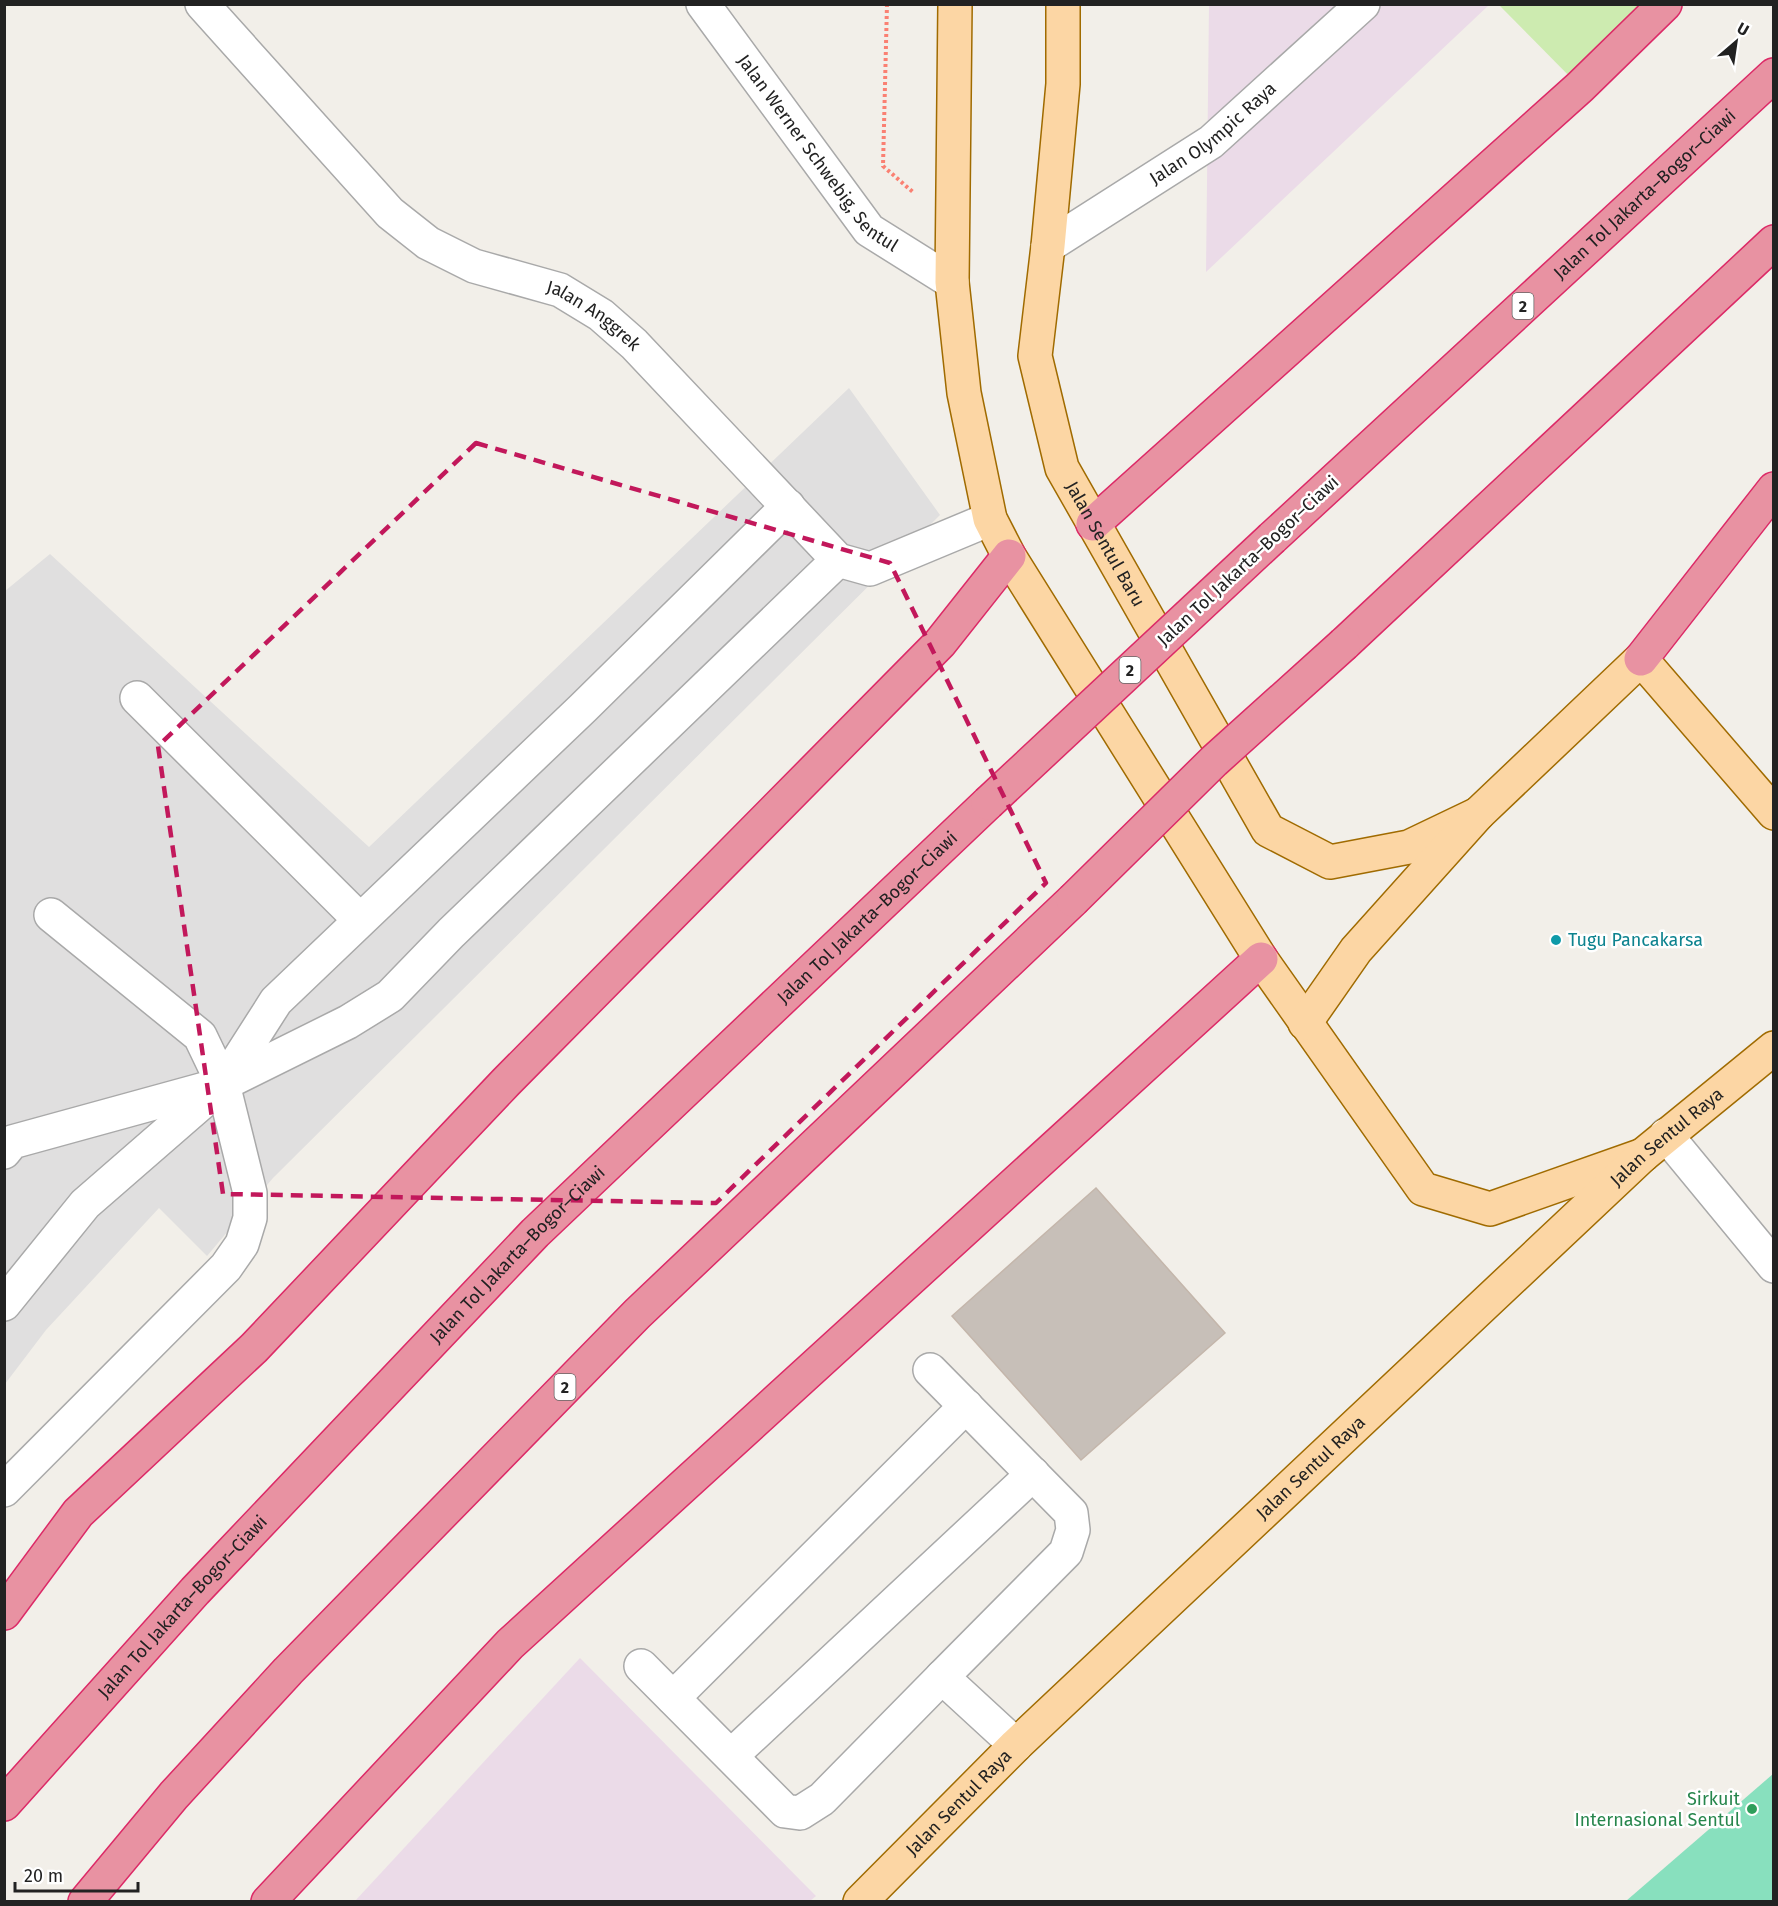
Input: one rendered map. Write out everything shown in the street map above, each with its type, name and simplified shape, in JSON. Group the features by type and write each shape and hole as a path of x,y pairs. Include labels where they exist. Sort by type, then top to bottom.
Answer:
{"highway":[{"path":"1093,524 1580,87 1665,4"},
{"name":"Jalan Tol Jakarta–Bogor–Ciawi","path":"4,1804 195,1591 535,1233 988,803 1773,75"},
{"name":"2","path":"85,1902 174,1795 288,1671 637,1314 1073,900 1214,761 1344,644 1773,243"},
{"path":"1641,659 1773,489"},
{"path":"4,1612 78,1513 254,1348 506,1082 940,644 1009,556"},
{"path":"268,1902 510,1644 1261,959"}],"main road":[{"path":"955,4 950,226 952,282 964,393 990,519 1009,556 1261,959 1423,1189 1490,1209 1654,1145"},
{"name":"Jalan Sentul Baru","path":"1063,4 1063,84 1035,356 1062,468 1268,830 1330,862 1408,847 1478,814"},
{"path":"1305,1023 1356,950 1478,814 1641,659 1773,813"},
{"name":"Jalan Sentul Raya","path":"860,1902 1016,1745 1654,1145 1773,1048"}],"street":[{"name":"Jalan Anggrek","path":"202,4 390,213 428,243 465,261 560,290 601,315 634,344 838,560"},
{"name":"Jalan Werner Schwebig, Sentul","path":"704,4 869,230 952,282"},
{"name":"Jalan Olympic Raya","path":"1048,246 1211,142 1363,4"},
{"path":"4,1304 85,1204 223,1084 276,1000 583,708 788,506"},
{"path":"4,1152 12,1142 223,1084 348,1022 390,996 452,933 838,560 870,569 990,519"},
{"path":"137,698 359,919"},
{"path":"4,1490 226,1267 242,1244 250,1218 250,1193 223,1084 200,1036 51,915"},
{"path":"1654,1145 1773,1266"},
{"path":"641,1666 785,1811 800,1813 822,1799 1066,1552 1073,1530 1071,1513 930,1370"},
{"path":"673,1698 966,1406"},
{"path":"731,1756 1033,1474"},
{"path":"942,1677 1016,1745"}],"path":[{"path":"887,4 883,166 950,226"}],"highlighted area":[{"path":"476,443 890,563 1046,883 716,1203 223,1194 158,746"}],"shaded area":[{"path":"1209,5 1489,5 1206,272"},
{"path":"849,388 940,515 273,1178 207,1256 159,1208 46,1330 5,1384 5,591 50,554 369,847"},
{"path":"580,1658 816,1896 810,1901 355,1901"}],"green space":[{"path":"1499,5 1665,5 1580,87"},
{"name":"Sirkuit Internasional Sentul","path":"1773,1774 1773,1901 1626,1901"}],"building":[{"path":"1096,1188 1225,1333 1081,1460 952,1316"}],"place":[{"name":"Tugu Pancakarsa","path":"1556,940"},
{"name":"Sirkuit Internasional Sentul","path":"1752,1809"}]}
